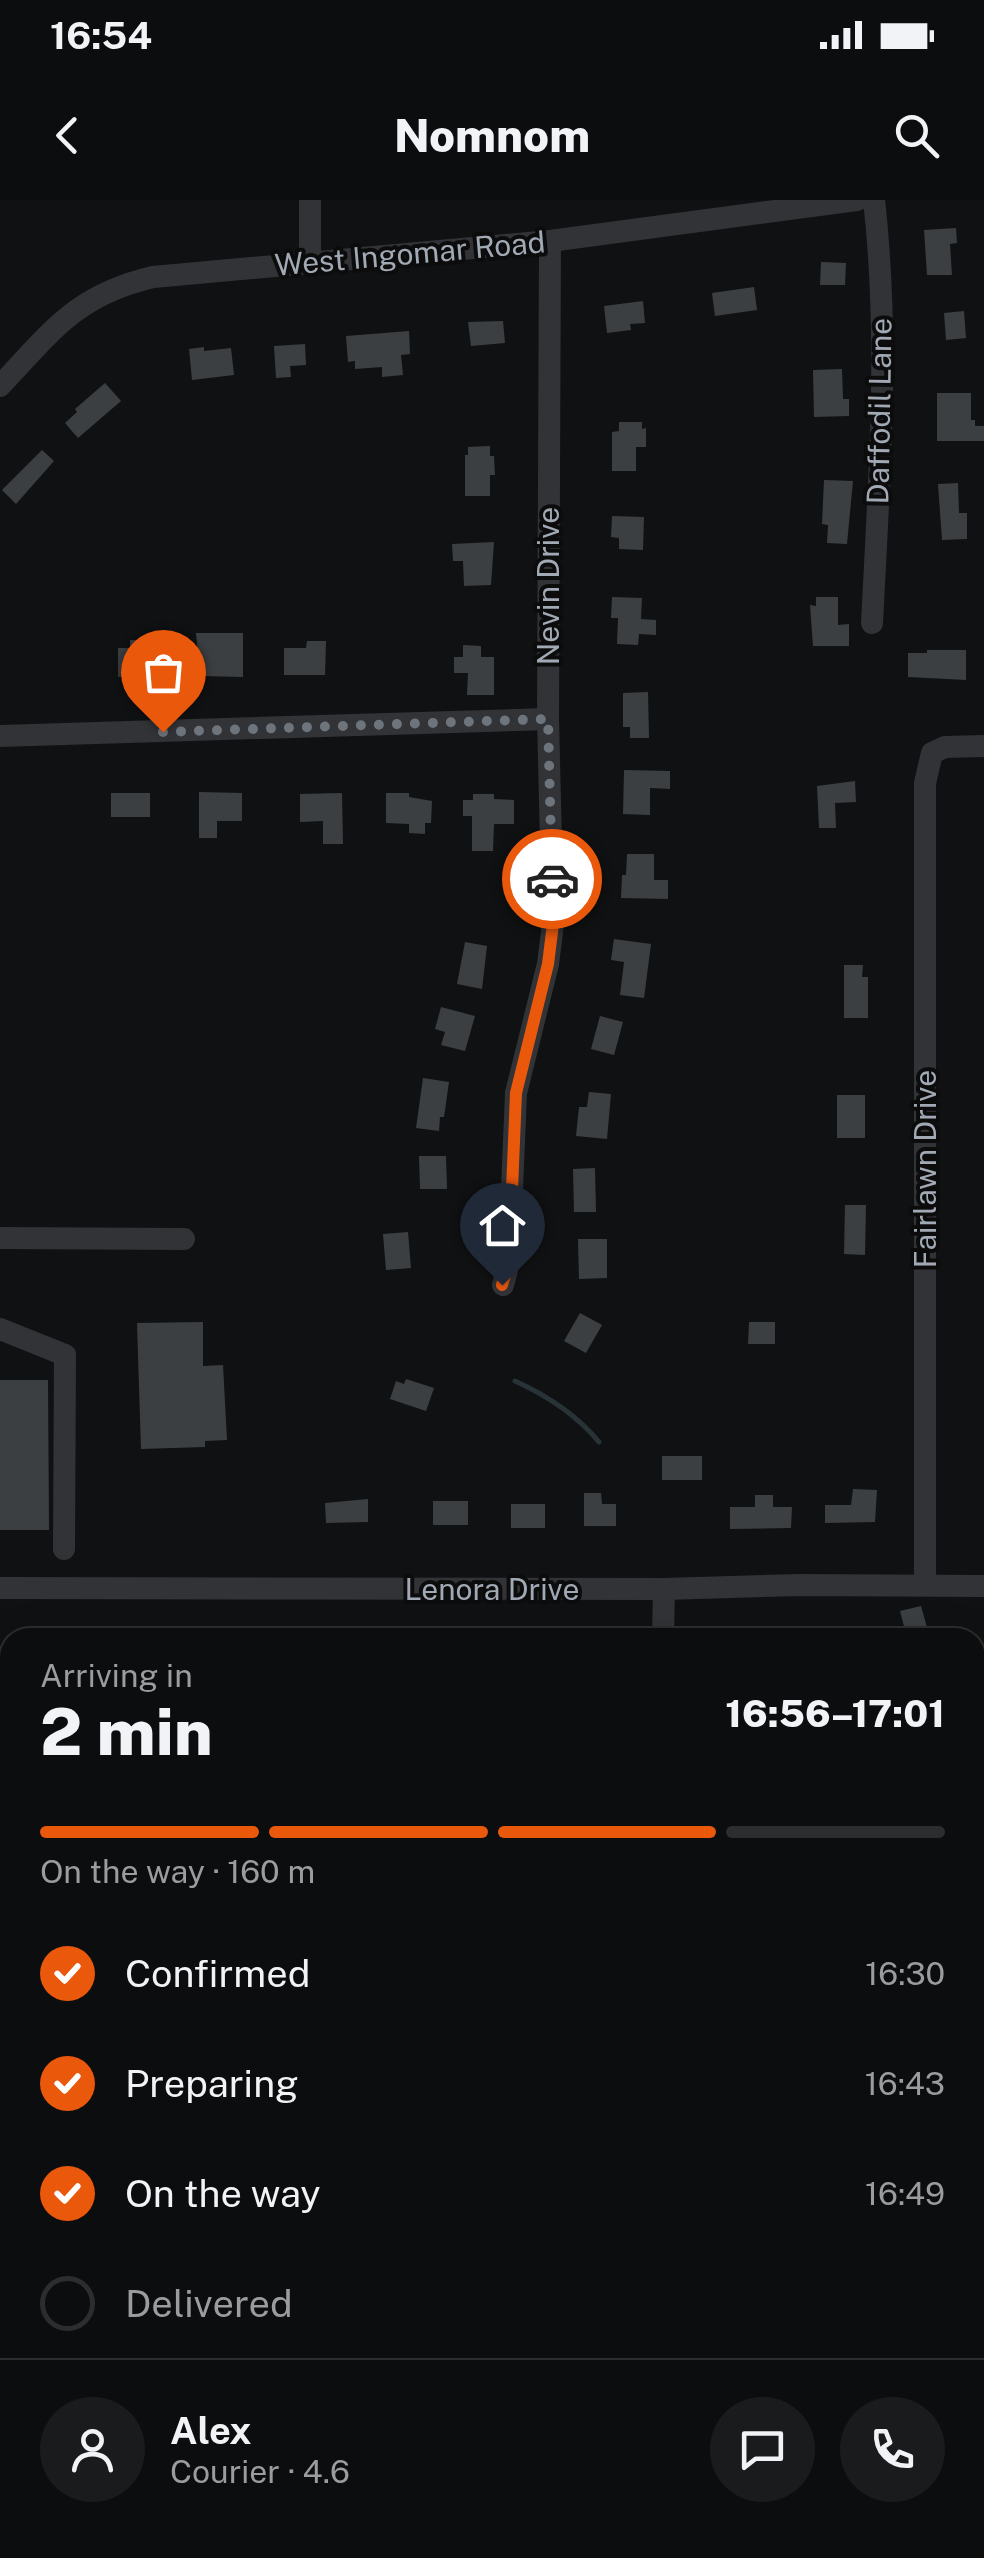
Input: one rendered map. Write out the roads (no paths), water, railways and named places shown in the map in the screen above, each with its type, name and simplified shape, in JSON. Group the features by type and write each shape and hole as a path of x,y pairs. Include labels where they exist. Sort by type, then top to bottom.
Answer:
{"street":[{"path":"310,200 310,262"},
{"name":"West Ingomar Road","path":"0,386 70,314 104,291 175,274 550,242 857,200"},
{"name":"Daffodil Lane","path":"872,623 882,356 874,200"},
{"name":"Nevin Drive","path":"502,1285 509,1262 516,1093 548,964 553,924 548,719 550,242"},
{"path":"0,736 548,719"},
{"name":"Fairlawn Drive","path":"925,1586 925,783 932,753 945,748 984,746"},
{"path":"0,1238 184,1239"},
{"path":"0,1329 65,1356 64,1549"},
{"name":"Lenora Drive","path":"0,1588 984,1586"},
{"path":"664,1589 664,1628"}],"waterway":[{"path":"515,1381 561,1407 599,1442"}]}
